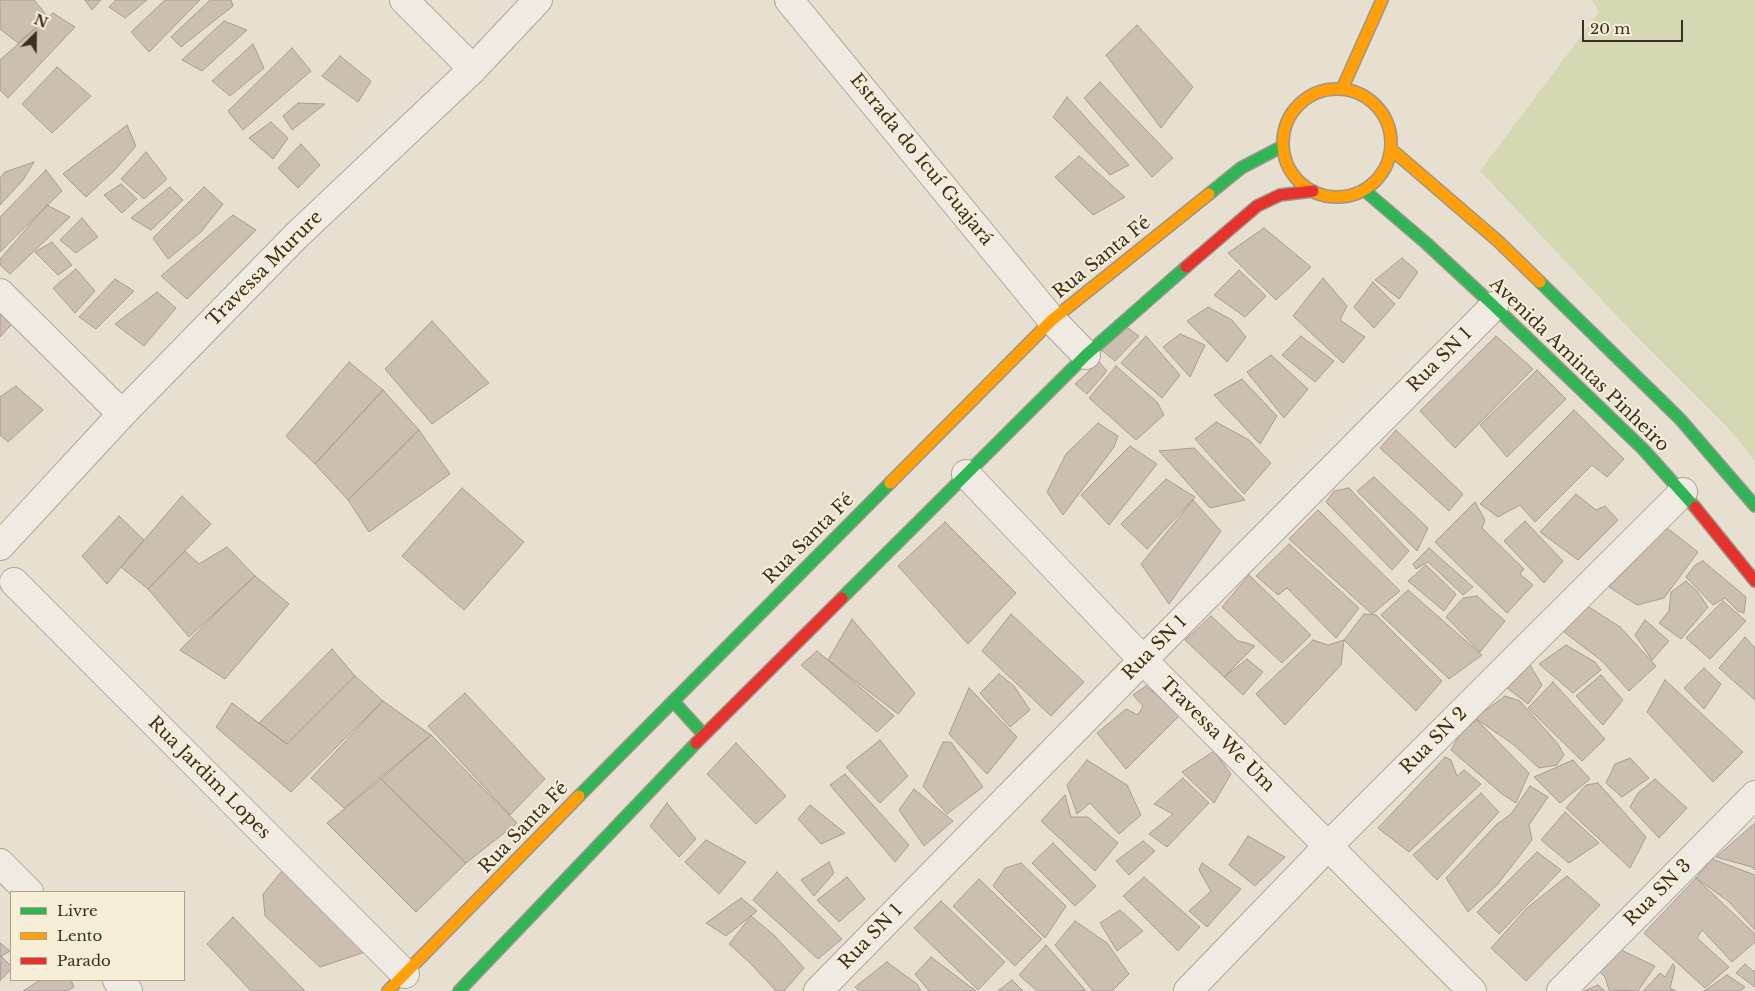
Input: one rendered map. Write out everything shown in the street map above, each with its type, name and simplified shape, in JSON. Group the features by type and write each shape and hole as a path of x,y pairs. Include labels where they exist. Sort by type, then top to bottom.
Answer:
{"street":[{"path":"404,0 473,69"},
{"name":"Travessa Murure","path":"0,546 122,414 296,236 473,69 538,0"},
{"name":"Estrada do Icuí Guajará","path":"789,0 1052,320 1086,355"},
{"path":"1342,89 1382,0"},
{"path":"1342,89 1358,93 1373,102 1384,116 1390,132 1391,149 1386,165 1377,179 1364,190 1348,196 1330,196 1313,191 1298,180 1287,164 1283,146 1284,128 1293,111 1306,98 1323,90 1342,89"},
{"name":"Rua Santa Fé","path":"397,983 673,700 1052,320 1241,168 1283,146"},
{"name":"Avenida Amintas Pinheiro","path":"1391,149 1499,242 1626,366 1680,419 1755,506"},
{"name":"Avenida Amintas Pinheiro","path":"1364,190 1494,306 1643,449 1682,492 1755,581"},
{"path":"459,991 704,735 1086,355 1257,206 1280,195 1313,191"},
{"path":"0,293 122,414"},
{"name":"Rua SN 1","path":"818,991 1494,306"},
{"name":"Travessa We Um","path":"966,474 1143,660 1472,991"},
{"name":"Rua SN 2","path":"1188,991 1328,846 1682,492"},
{"name":"Rua Jardim Lopes","path":"14,582 397,983"},
{"path":"673,700 704,735"},
{"name":"Rua SN 3","path":"1561,991 1755,795"},
{"path":"0,863 28,891"},
{"path":"118,981 128,991"}],"green space":[{"path":"1592,0 1755,0 1755,461 1730,430 1636,336 1480,171 1599,12"}],"building":[{"path":"0,0 34,0 48,17 18,43 0,29"},
{"path":"85,0 101,0 92,10"},
{"path":"116,0 147,0 125,18 109,7"},
{"path":"165,0 200,0 149,52 131,32"},
{"path":"210,0 231,0 233,6 181,47 171,37"},
{"path":"53,13 75,27 8,98 0,90 0,60"},
{"path":"224,21 247,30 202,71 182,60"},
{"path":"1137,25 1193,87 1161,128 1106,55"},
{"path":"253,44 264,68 230,96 212,81"},
{"path":"292,48 311,71 243,130 228,111"},
{"path":"340,56 371,81 358,102 322,76"},
{"path":"57,67 91,96 52,133 22,104"},
{"path":"1100,82 1173,158 1152,177 1084,98"},
{"path":"1067,97 1129,165 1110,175 1053,117"},
{"path":"298,103 325,104 292,130 283,116"},
{"path":"271,122 288,138 273,159 249,138"},
{"path":"127,125 136,146 115,170 86,197 63,174"},
{"path":"301,144 320,165 298,188 278,168"},
{"path":"146,152 167,179 144,199 121,179"},
{"path":"1079,156 1125,197 1093,215 1055,177"},
{"path":"34,162 23,180 0,205 0,178 5,172"},
{"path":"46,170 62,191 0,252 0,217"},
{"path":"121,184 137,199 122,213 104,195"},
{"path":"170,187 183,200 151,230 131,218"},
{"path":"204,187 223,204 201,232 168,259 153,238"},
{"path":"47,205 70,217 10,274 0,265 0,259"},
{"path":"233,215 256,230 187,299 161,276"},
{"path":"82,218 98,237 76,253 60,240"},
{"path":"1264,228 1311,267 1276,300 1228,253"},
{"path":"52,242 72,265 58,275 35,252"},
{"path":"1402,258 1418,272 1399,299 1375,280"},
{"path":"76,269 95,291 75,313 53,288"},
{"path":"1239,270 1266,296 1245,317 1214,295"},
{"path":"1323,278 1347,306 1340,320 1365,337 1343,363 1293,316"},
{"path":"115,279 134,291 96,329 79,317"},
{"path":"1373,282 1395,304 1374,328 1354,307"},
{"path":"157,292 176,308 144,346 115,324"},
{"path":"1208,307 1232,320 1246,337 1227,362 1187,321"},
{"path":"0,308 12,324 0,337"},
{"path":"432,321 489,383 432,424 385,369"},
{"path":"1125,326 1139,336 1115,361 1099,348"},
{"path":"1180,334 1205,345 1190,377 1163,347"},
{"path":"1146,336 1180,375 1162,398 1121,363"},
{"path":"1301,336 1334,361 1315,382 1282,355"},
{"path":"1496,336 1533,369 1455,448 1420,411"},
{"path":"1271,355 1308,389 1284,418 1247,372"},
{"path":"349,362 383,390 315,464 286,436"},
{"path":"1099,362 1107,371 1087,394 1075,384"},
{"path":"1116,366 1157,402 1164,415 1136,440 1089,398"},
{"path":"1537,370 1566,399 1507,457 1480,425"},
{"path":"1242,379 1277,416 1260,444 1214,395"},
{"path":"16,386 43,410 8,442 0,435 0,397"},
{"path":"383,390 419,430 348,500 315,464"},
{"path":"1574,410 1624,459 1607,477 1592,465 1535,522 1520,505 1498,517 1480,504"},
{"path":"1216,422 1249,440 1271,463 1244,494 1195,439"},
{"path":"1098,423 1118,436 1114,447 1063,515 1047,492 1066,454"},
{"path":"419,430 450,474 369,532 348,500"},
{"path":"1396,430 1463,494 1449,511 1380,448"},
{"path":"1130,446 1157,464 1109,525 1081,495"},
{"path":"1194,448 1245,500 1210,508 1159,451"},
{"path":"1374,477 1428,528 1417,551 1357,491"},
{"path":"1166,479 1195,497 1147,549 1121,524"},
{"path":"462,488 524,542 464,610 402,556"},
{"path":"1349,488 1409,551 1392,570 1326,502 1334,491"},
{"path":"1576,494 1596,510 1605,506 1618,520 1578,560 1540,532"},
{"path":"182,496 211,524 148,589 121,567"},
{"path":"1193,500 1221,531 1169,604 1141,564"},
{"path":"1475,502 1485,520 1482,528 1524,569 1520,574 1533,585 1507,613 1435,542"},
{"path":"1318,510 1400,591 1372,614 1289,539"},
{"path":"119,516 144,540 107,584 82,556"},
{"path":"1525,521 1563,561 1544,583 1504,541"},
{"path":"945,522 1016,593 968,644 898,566"},
{"path":"1667,528 1698,552 1664,598 1637,605 1609,587"},
{"path":"1289,544 1359,608 1336,638 1287,588 1278,595 1256,576"},
{"path":"227,547 255,576 189,637 148,589 185,551 199,564"},
{"path":"1429,548 1473,587 1463,595 1428,562 1416,569 1413,564"},
{"path":"1703,561 1746,597 1744,613 1738,611 1725,598 1713,605 1686,577 1695,565"},
{"path":"1426,565 1456,594 1444,611 1408,581"},
{"path":"1249,575 1311,635 1282,663 1222,607"},
{"path":"255,576 289,604 225,679 180,650"},
{"path":"1686,581 1697,591 1708,607 1681,639 1659,623 1669,611 1671,592"},
{"path":"1408,590 1482,655 1449,679 1381,615"},
{"path":"1477,596 1505,621 1480,652 1446,617 1463,598"},
{"path":"1723,601 1746,621 1710,659 1686,638"},
{"path":"1586,605 1620,627 1656,666 1629,691 1602,661 1564,632"},
{"path":"1011,614 1084,682 1051,716 982,651"},
{"path":"1364,614 1376,615 1442,681 1416,711 1344,640"},
{"path":"1211,616 1238,641 1255,646 1224,677 1185,640"},
{"path":"852,619 915,693 898,714 828,660"},
{"path":"1645,620 1669,641 1652,660 1635,635"},
{"path":"1745,637 1755,648 1755,700 1719,668"},
{"path":"1313,640 1328,645 1344,640 1341,665 1285,725 1256,694"},
{"path":"1566,645 1595,662 1601,670 1573,693 1539,664"},
{"path":"332,649 355,676 287,744 259,723"},
{"path":"817,651 894,716 877,732 801,665"},
{"path":"1247,659 1263,672 1243,695 1224,677"},
{"path":"1528,662 1542,685 1528,704 1506,687"},
{"path":"1704,668 1721,684 1704,709 1684,688"},
{"path":"999,674 1014,686 1030,710 1010,727 980,693"},
{"path":"1601,675 1623,700 1603,725 1576,696"},
{"path":"355,676 383,701 291,792 216,727 232,703 287,744"},
{"path":"1665,680 1743,752 1713,782 1647,712"},
{"path":"1553,682 1605,739 1582,761 1528,708"},
{"path":"1146,686 1180,715 1126,769 1097,733 1126,709 1138,715 1143,706 1133,695"},
{"path":"969,688 1017,737 987,774 949,734"},
{"path":"465,693 545,779 510,815 428,726"},
{"path":"1505,696 1520,701 1558,744 1564,755 1557,765 1539,768 1514,745 1475,718"},
{"path":"383,701 431,735 344,808 311,778"},
{"path":"1477,720 1529,773 1516,803 1502,794 1451,750 1461,732"},
{"path":"431,735 517,823 466,863 381,779"},
{"path":"880,740 908,776 880,803 846,767"},
{"path":"943,742 951,742 983,787 947,814 923,786"},
{"path":"736,743 786,796 756,824 707,774"},
{"path":"1214,751 1231,774 1214,803 1182,772"},
{"path":"1445,757 1451,760 1457,776 1464,770 1481,784 1409,852 1378,828"},
{"path":"1630,758 1649,778 1622,797 1606,783 1615,764"},
{"path":"1087,760 1127,785 1141,815 1119,834 1090,803 1077,814 1067,785"},
{"path":"1573,760 1590,779 1560,803 1534,777"},
{"path":"845,774 909,845 895,862 830,785"},
{"path":"1183,778 1209,803 1167,847 1149,834 1173,814 1154,804"},
{"path":"381,779 466,863 416,912 327,823"},
{"path":"1655,779 1687,808 1659,838 1630,807 1638,793"},
{"path":"1598,783 1646,837 1630,868 1566,808 1586,785"},
{"path":"1530,786 1548,797 1529,825 1532,840 1497,885 1468,912 1446,878 1497,824 1511,814"},
{"path":"914,789 953,821 924,846 899,810"},
{"path":"1481,793 1499,812 1437,880 1413,855"},
{"path":"1065,795 1071,817 1088,817 1118,843 1095,871 1041,821"},
{"path":"667,803 696,839 679,857 650,826"},
{"path":"810,805 845,833 821,844 798,819"},
{"path":"1565,812 1599,843 1569,863 1541,840"},
{"path":"1755,823 1755,870 1752,867 1716,857"},
{"path":"1248,836 1285,857 1255,886 1229,865"},
{"path":"706,840 746,862 719,894 685,862"},
{"path":"1143,841 1155,851 1129,875 1116,861"},
{"path":"1053,843 1096,886 1075,906 1032,863"},
{"path":"1537,852 1561,870 1499,934 1477,912"},
{"path":"1712,859 1755,875 1755,930 1728,901 1696,878"},
{"path":"829,862 834,873 814,896 801,880"},
{"path":"1021,863 1066,906 1045,938 993,886 1005,868"},
{"path":"1202,863 1241,889 1207,927 1189,911 1211,891 1199,870"},
{"path":"287,865 374,949 320,967 265,916 263,894"},
{"path":"777,872 842,939 818,959 753,900"},
{"path":"1567,876 1600,905 1526,981 1491,948 1527,908"},
{"path":"847,877 865,899 839,922 817,900"},
{"path":"1144,877 1200,927 1178,951 1123,896"},
{"path":"1696,878 1755,934 1755,942 1732,962 1702,930 1697,938 1729,967 1705,988 1644,933"},
{"path":"979,879 1042,939 1015,966 953,906"},
{"path":"741,898 757,911 726,936 706,923"},
{"path":"941,901 1005,962 978,990 914,928"},
{"path":"1120,910 1143,931 1117,951 1100,923"},
{"path":"751,916 775,936 804,968 784,991 776,991 729,944"},
{"path":"233,917 305,991 251,991 207,944"},
{"path":"1075,921 1107,943 1129,974 1112,991 1093,991 1055,945"},
{"path":"0,943 10,951 0,957"},
{"path":"1046,945 1086,991 1037,991 1019,975"},
{"path":"1610,950 1621,950 1655,966 1638,991 1609,990 1605,977 1600,972"},
{"path":"1,956 10,965 10,970 0,981"},
{"path":"931,957 976,991 929,991 915,974"},
{"path":"887,962 917,984 921,991 859,991 855,987"},
{"path":"1673,964 1675,968 1670,988 1676,991 1643,991 1660,973 1665,977"},
{"path":"1745,964 1754,972 1755,970 1755,987 1736,973"},
{"path":"1727,975 1745,987 1741,991 1704,991"},
{"path":"1012,980 1023,991 998,991"},
{"path":"38,981 71,981 74,987 67,991 23,991"},
{"path":"1598,985 1605,991 1584,991"}],"traffic: fast":[{"path":"1209,194 1241,168 1283,146"},
{"path":"1364,190 1426,243 1494,306 1643,449 1695,507"},
{"path":"842,598 1086,355 1186,267"},
{"path":"1540,282 1680,419 1755,506"},
{"path":"579,796 890,483"},
{"path":"673,701 704,735"},
{"path":"459,991 696,743"}],"traffic: slow":[{"path":"1342,89 1382,0"},
{"path":"1337,89 1358,93 1375,105 1387,122 1391,143 1387,164 1375,181 1358,193 1337,197 1316,193 1299,181 1287,164 1283,143 1287,122 1299,105 1316,93 1337,89"},
{"path":"1391,149 1499,242 1540,282"},
{"path":"890,483 1052,320 1209,194"},
{"path":"388,991 579,796"}],"traffic: jam":[{"path":"1186,267 1257,206 1280,195 1313,191"},
{"path":"1695,507 1755,581"},
{"path":"696,743 842,598"}]}
